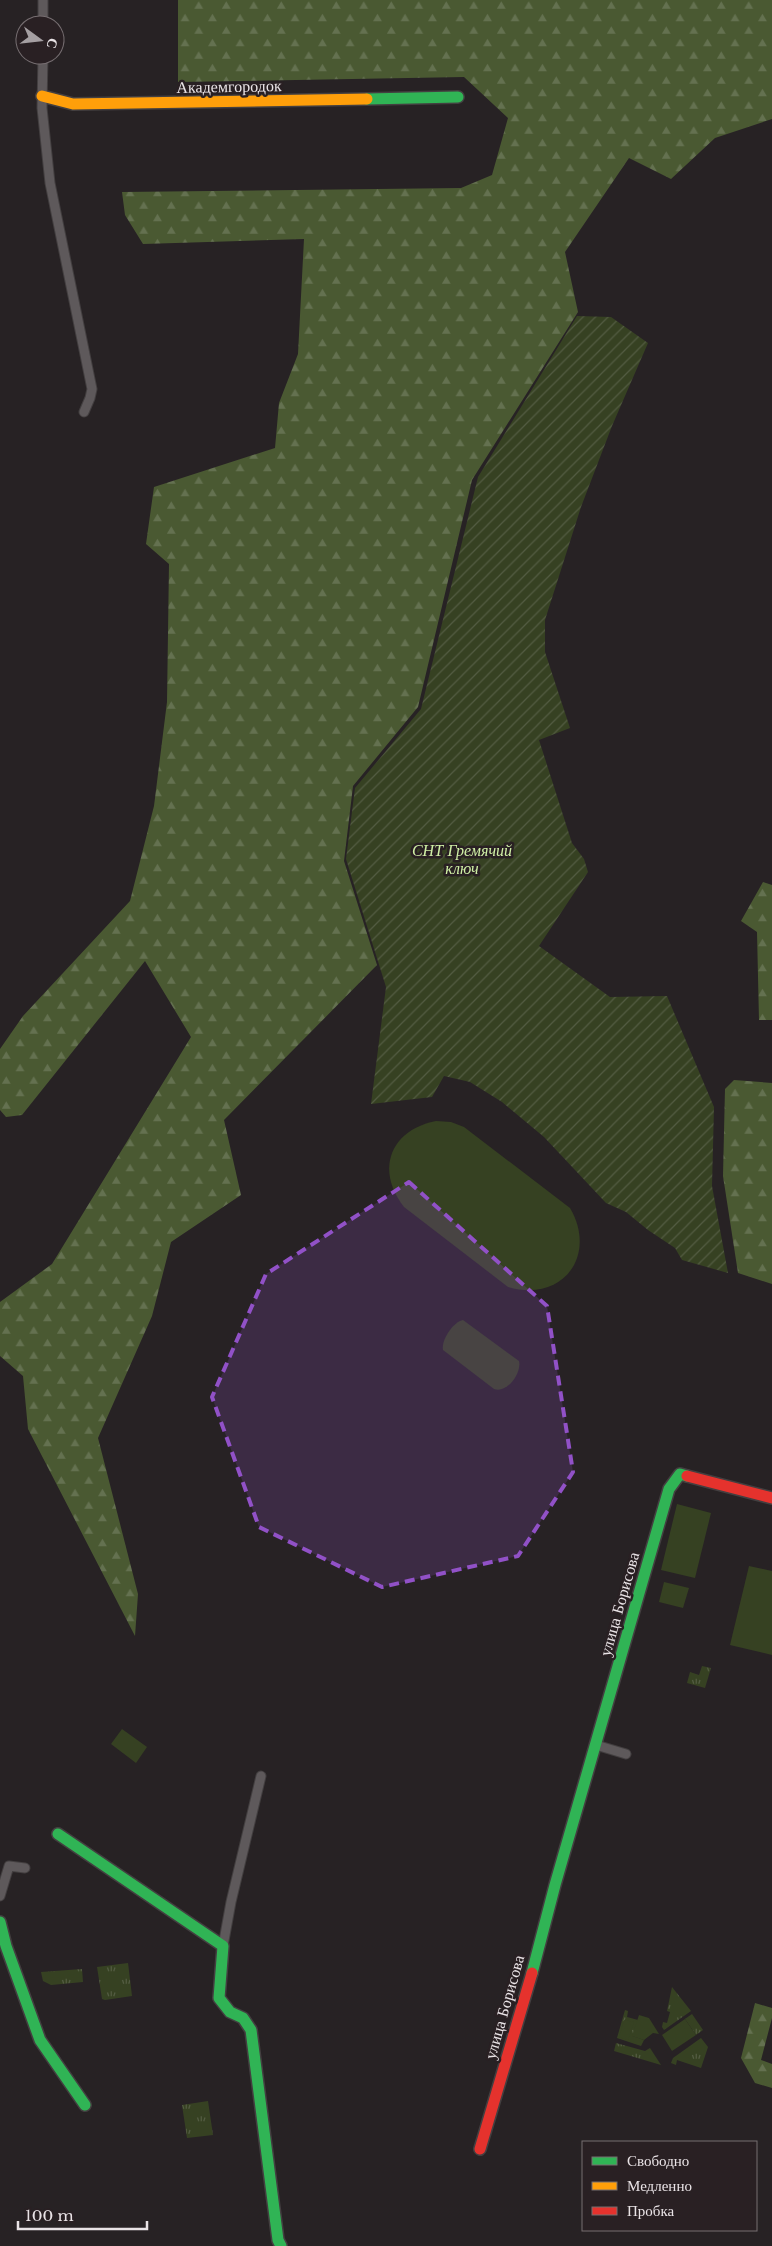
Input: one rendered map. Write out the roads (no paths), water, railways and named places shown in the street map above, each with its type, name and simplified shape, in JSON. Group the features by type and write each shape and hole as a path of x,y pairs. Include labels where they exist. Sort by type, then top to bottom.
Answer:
{"street":[{"path":"43,0 43,15"},
{"path":"43,65 42,96 50,183 92,389 84,412"},
{"name":"Академгородок","path":"42,96 73,104 458,97"},
{"name":"улица Борисова","path":"480,2149 521,2016 558,1874 669,1489 680,1474 772,1498"},
{"path":"596,1746 626,1754"},
{"path":"261,1776 231,1902 223,1946 220,1998 230,2012 243,2018 251,2030 278,2240 281,2246"},
{"path":"58,1834 223,1946"},
{"path":"0,1896 9,1866 24,1868"},
{"path":"0,1922 6,1946 40,2040 85,2105"}],"park label":[{"name":"СНТ Гремячий ключ","path":"462,859"}]}
